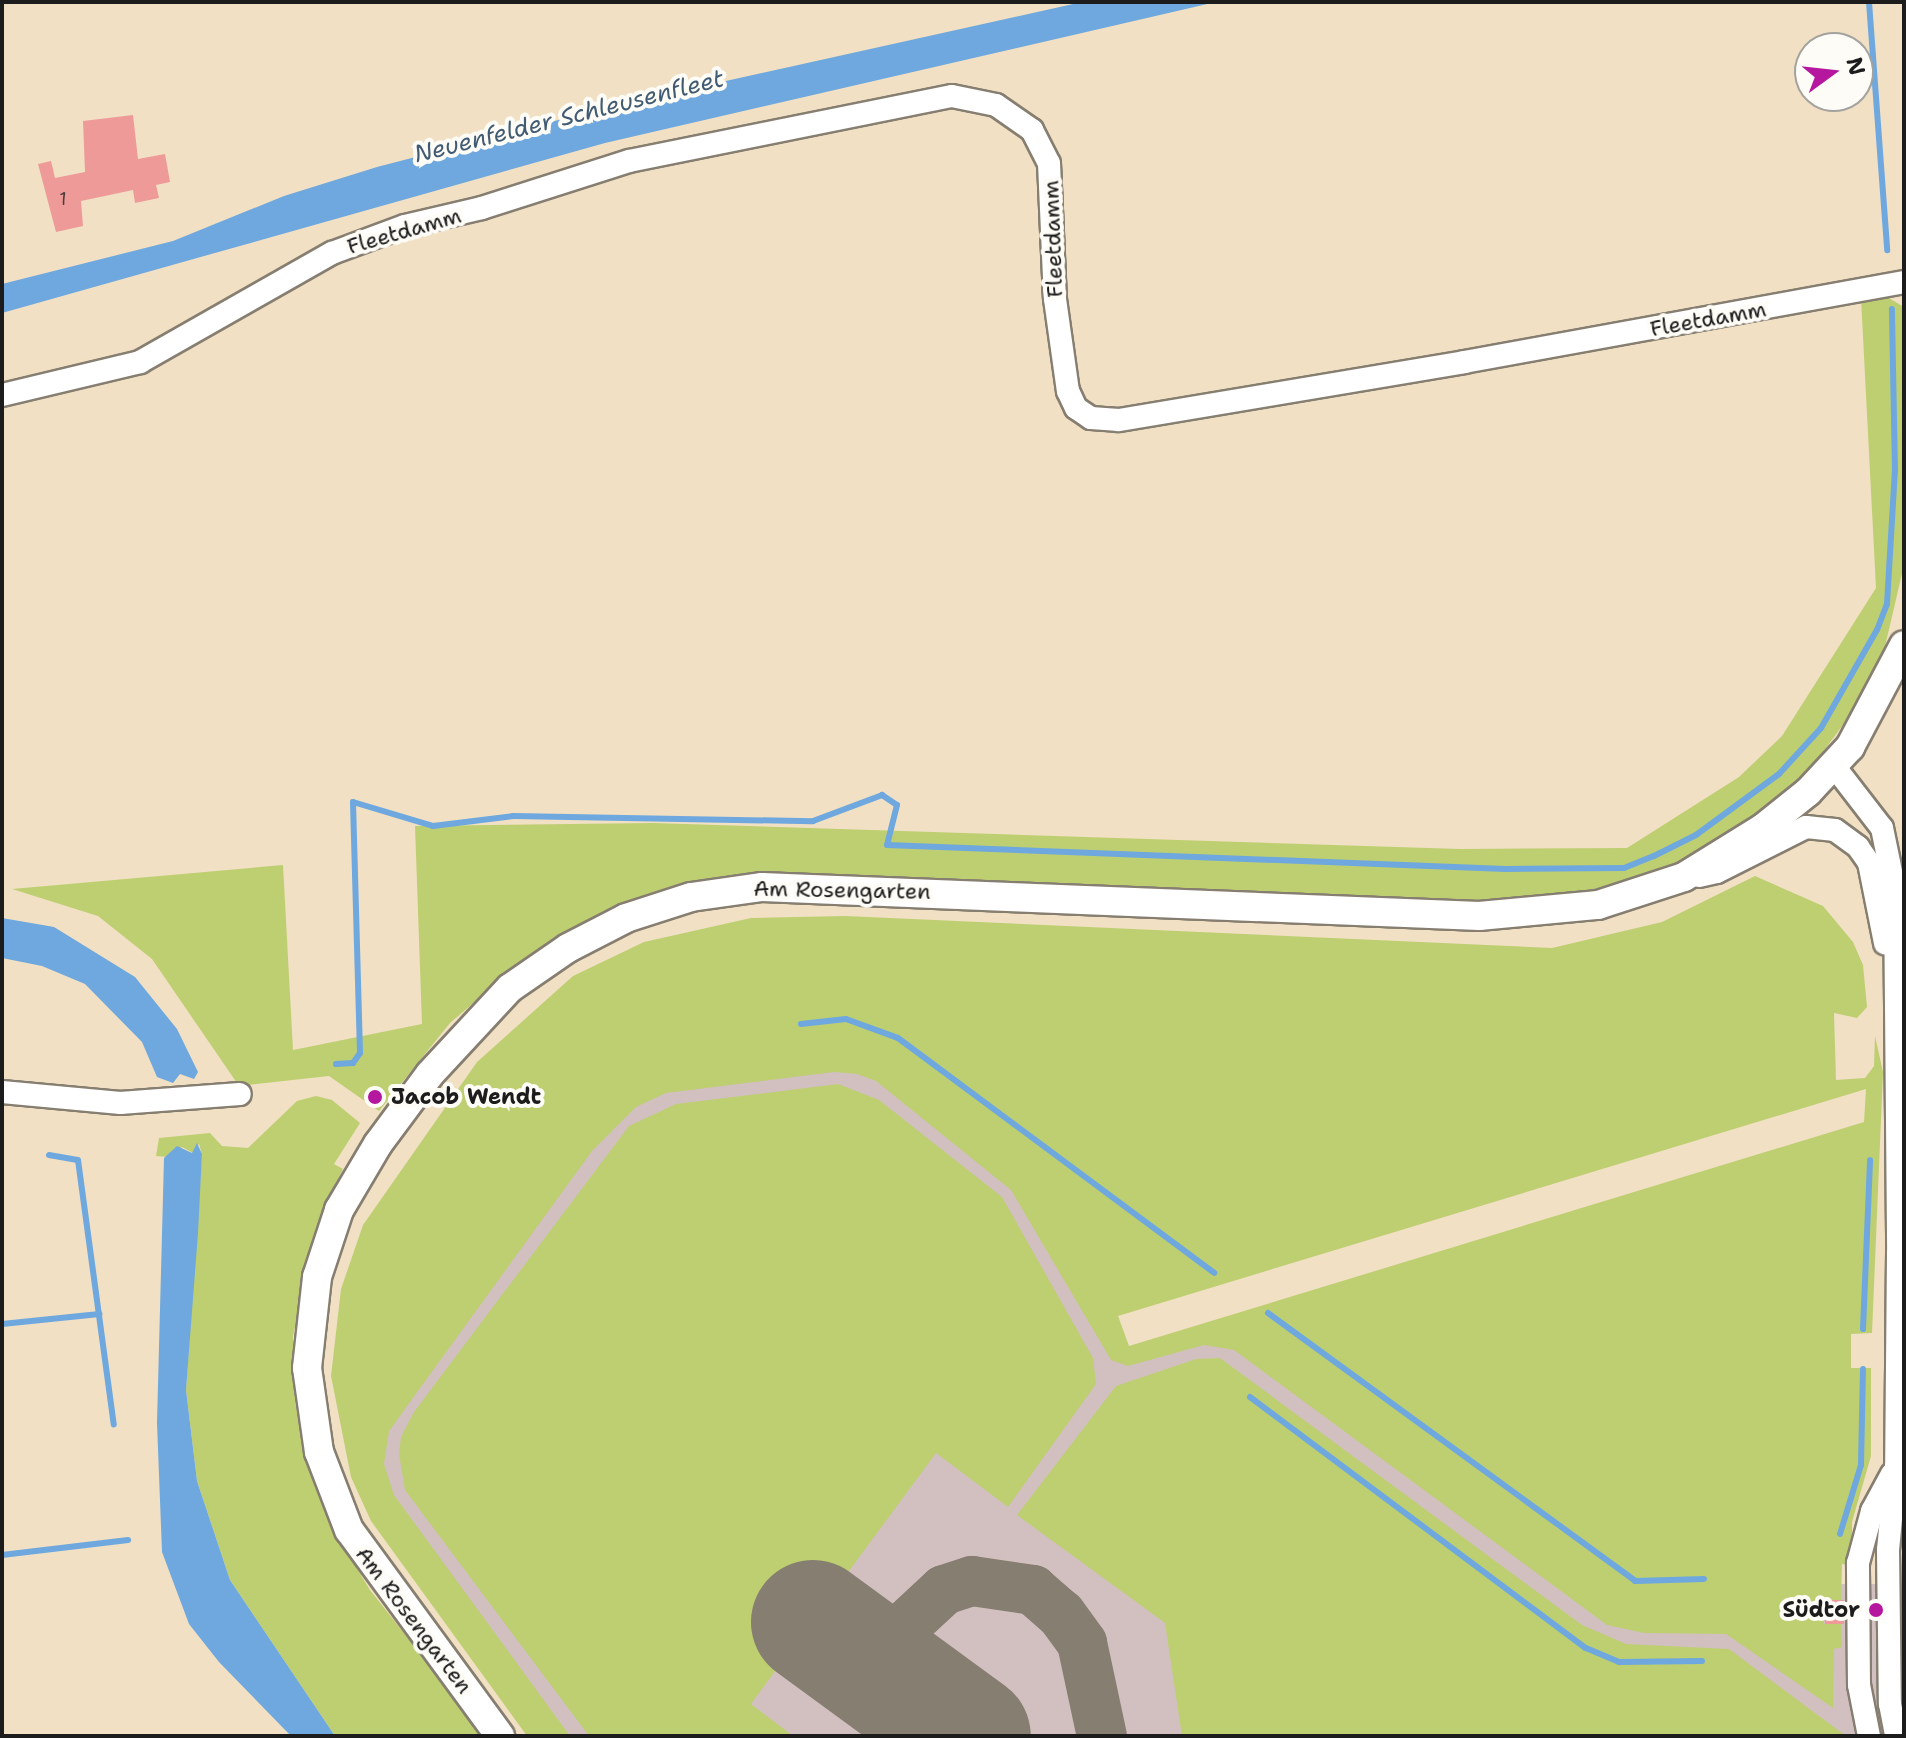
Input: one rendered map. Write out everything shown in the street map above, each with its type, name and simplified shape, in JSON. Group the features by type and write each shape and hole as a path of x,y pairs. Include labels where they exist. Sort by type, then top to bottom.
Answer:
{"main road":[{"name":"Am Rosengarten","path":"500,1736 349,1530 313,1428 308,1337 325,1248 359,1173 463,1033 532,971 602,929 641,913 717,892 762,887 1524,916 1598,905 1684,877 1763,828 1834,766 1879,699 1904,645"}],"street":[{"name":"Fleetdamm","path":"2,395 140,362 332,253 405,226 482,208 629,161 952,96 996,105 1032,130 1049,163 1055,299 1068,391 1076,408 1091,418 1151,415 1904,282"},
{"path":"1834,766 1874,811 1889,849 1896,908 1896,1467 1904,1715"},
{"path":"1684,877 1717,872 1806,827 1846,836 1869,863 1896,1011"},
{"path":"2,1092 120,1103 240,1094"},
{"path":"1869,1736 1859,1685 1858,1563 1872,1511 1896,1467"},
{"path":"1882,1736 1872,1688 1873,1561 1896,1467"},
{"path":"1896,1467 1888,1562 1890,1704 1896,1736"}],"shaded area":[{"path":"851,1060 1019,1174 1118,1354 1225,1327 1812,1584 1904,1584 1904,1736 550,1736 402,1537 371,1432 621,1099"}],"green space":[{"path":"1884,295 1904,307 1904,565 1883,655 1866,694 1802,780 1704,851 1621,888 1513,904 793,875 565,935 526,958 450,1023 379,1111 329,1076 239,1086 152,959 98,916 12,889 283,865 293,1050 422,1024 415,826 653,823 1460,849 1627,848 1739,777 1782,736 1876,588 1861,298"},
{"path":"1755,876 1823,906 1853,942 1863,965 1867,1007 1857,1018 1834,1013 1836,1080 1865,1078 1874,1066 1875,1036 1883,1072 1872,1333 1851,1334 1851,1368 1871,1368 1871,1456 1852,1522 1852,1565 1842,1564 1841,1600 1825,1601 1824,1624 1841,1624 1842,1647 1834,1649 1833,1708 1726,1634 1644,1633 1607,1625 1234,1350 1204,1345 1128,1366 1111,1360 1011,1190 876,1081 857,1074 834,1072 666,1093 636,1107 592,1151 389,1431 384,1464 394,1495 570,1736 527,1736 371,1521 351,1477 331,1376 341,1289 363,1225 477,1062 573,976 644,942 751,918 845,916 1552,948 1662,922","holes":["1866,1089 1864,1122 1129,1346 1118,1316"]},
{"path":"838,1084 879,1100 1002,1197 1093,1358 1096,1384 1008,1507 936,1453 751,1704 793,1736 589,1736 405,1490 399,1454 401,1437 414,1412 629,1126 676,1104"},
{"path":"316,1096 332,1100 360,1123 334,1164 343,1169 321,1213 293,1336 295,1401 307,1465 331,1526 370,1590 485,1736 335,1736 230,1580 197,1481 186,1390 202,1154 199,1144 193,1153 182,1147 170,1157 156,1156 159,1138 210,1133 222,1146 248,1148 297,1101"},
{"path":"1220,1358 1582,1625 1626,1644 1729,1649 1846,1736 1182,1736 1165,1623 1017,1515 1116,1386 1196,1359"}],"water":[{"path":"1082,2 1216,2 605,143 2,313 2,284 173,241 284,196 377,167 609,107"},
{"path":"2,918 54,927 135,977 177,1029 198,1072 194,1079 180,1074 173,1083 157,1077 142,1042 85,984 42,966 2,958"},
{"path":"197,1143 202,1154 186,1390 197,1481 230,1580 335,1736 291,1736 219,1662 189,1624 162,1552 157,1423 164,1158 177,1146 192,1153"}],"building":[{"path":"133,115 138,159 165,154 170,182 156,185 159,198 135,203 133,190 81,201 83,226 56,232 38,164 51,161 55,178 85,172 83,121"},
{"path":"1825,1600 1844,1600 1844,1624 1825,1624"}],"waterway":[{"path":"1869,2 1887,250"},
{"path":"336,1064 353,1063 360,1053 353,802 433,826 513,816 813,821 882,795 897,805 887,845 1506,869 1624,868 1654,856 1696,835 1779,774 1821,728 1877,630 1887,604 1895,471 1892,309"},
{"path":"801,1024 846,1019 898,1038 1214,1273"},
{"path":"49,1155 78,1160 114,1425"},
{"path":"1863,1329 1870,1160"},
{"path":"1268,1313 1635,1581 1704,1579"},
{"path":"2,1324 99,1314"},
{"path":"1840,1534 1861,1465 1863,1369"},
{"path":"1250,1397 1586,1648 1619,1662 1702,1661"},
{"path":"2,1555 128,1540"}],"taxiway":[{"path":"908,1736 891,1679 903,1628 944,1590 972,1581 1033,1590 1061,1614 1082,1643 1102,1736"}],"runway":[{"path":"813,1622 969,1736"}],"place":[{"name":"Jacob Wendt","path":"375,1097"},
{"name":"Südtor","path":"1876,1610"}],"water label":[{"name":"Neuenfelder Schleusenfleet","path":"569,117"}]}
